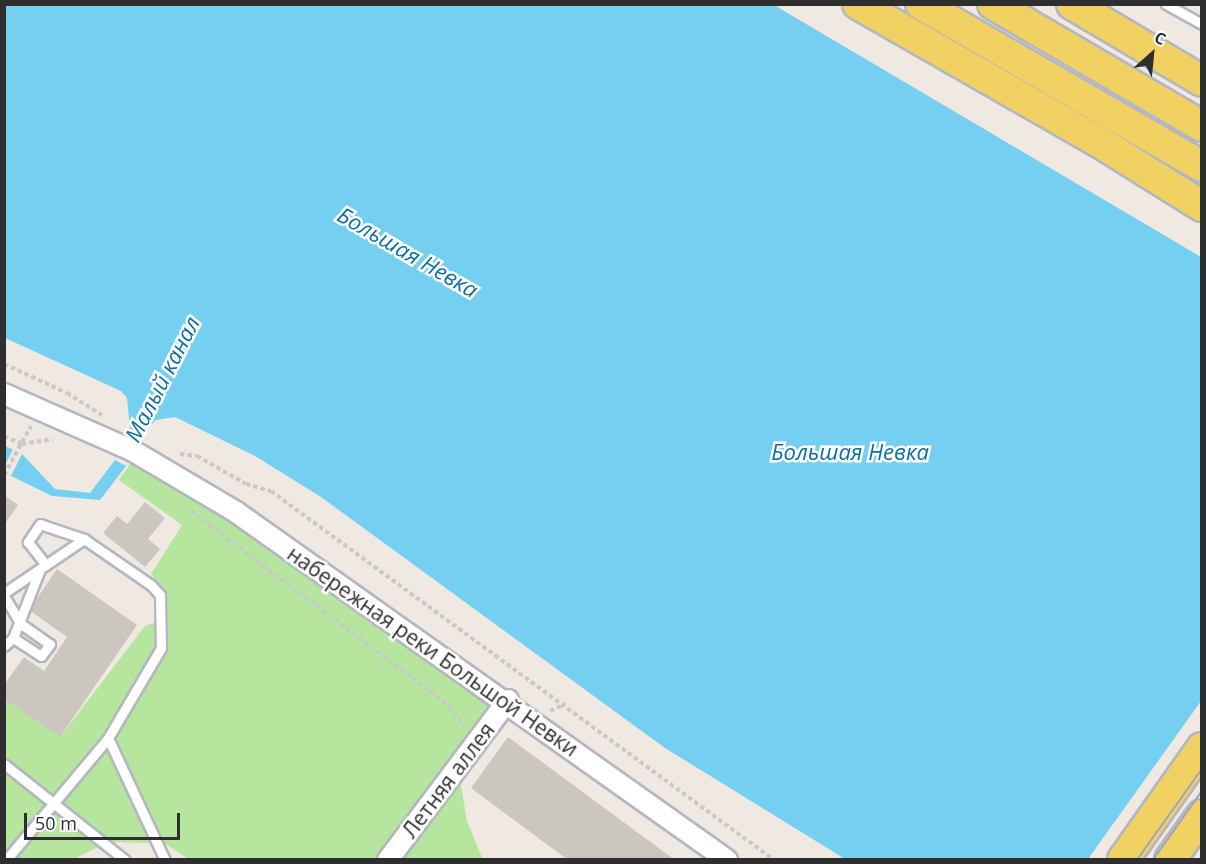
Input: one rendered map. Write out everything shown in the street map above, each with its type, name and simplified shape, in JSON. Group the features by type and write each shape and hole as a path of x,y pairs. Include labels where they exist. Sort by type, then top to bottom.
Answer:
{"main road":[{"path":"858,4 1101,143 1202,206"},
{"path":"921,4 1202,166"},
{"path":"993,4 1202,126"},
{"path":"1072,4 1202,81"},
{"path":"1123,860 1202,748"},
{"path":"1170,860 1202,815"}],"street":[{"name":"набережная реки Большой Невки","path":"4,394 127,449 237,512 508,700 727,860"},
{"name":"Летняя аллея","path":"388,860 508,700"}],"lane":[{"path":"1166,4 1202,24"},
{"path":"6,860 54,806 108,738 161,648 160,596 151,585 84,539 40,524 28,542 43,567"},
{"path":"13,638 41,656 50,644 21,624 4,595 84,539"},
{"path":"4,646 13,638 21,624 43,567"},
{"path":"108,738 165,860"},
{"path":"4,764 124,860"}],"path":[{"path":"4,364 96,410 109,423"},
{"path":"5,475 34,419"},
{"path":"4,436 22,444 62,438"},
{"path":"173,451 197,456 246,484 270,492 566,704 774,860"},
{"path":"184,507 450,706 475,743"},
{"path":"547,712 566,704"}],"green space":[{"path":"135,457 252,531 492,698 459,774 467,821 483,860 190,860 164,843 108,842 74,859 5,859 4,699 60,737 145,626 168,618 166,591 151,574 182,525 119,480"}],"water":[{"name":"Большая Невка","path":"5,5 774,5 1201,257 1201,859 845,859 665,748 321,497 255,456 175,417 156,420 141,434 126,466 100,500 52,496 5,473 5,446 22,454 55,489 90,493 115,460 130,428 127,398 121,391 5,338"}],"pier":[{"path":"130,429 141,434 126,466 115,460"},
{"path":"13,449 22,454 11,476 5,473 5,465"},
{"path":"1201,701 1202,859 1088,859"}],"building":[{"path":"4,495 18,505 4,525"},
{"path":"145,502 165,518 148,539 160,549 145,567 103,533 117,516 127,524"},
{"path":"57,569 137,625 60,737 4,699 4,685 24,657 44,671 67,637 29,610"},
{"path":"508,737 675,860 568,860 471,788"}],"tram line":[{"path":"1137,860 1202,769"},
{"path":"1153,860 1202,791"}],"water label":[{"name":"Малый канал","path":"162,379"}]}
